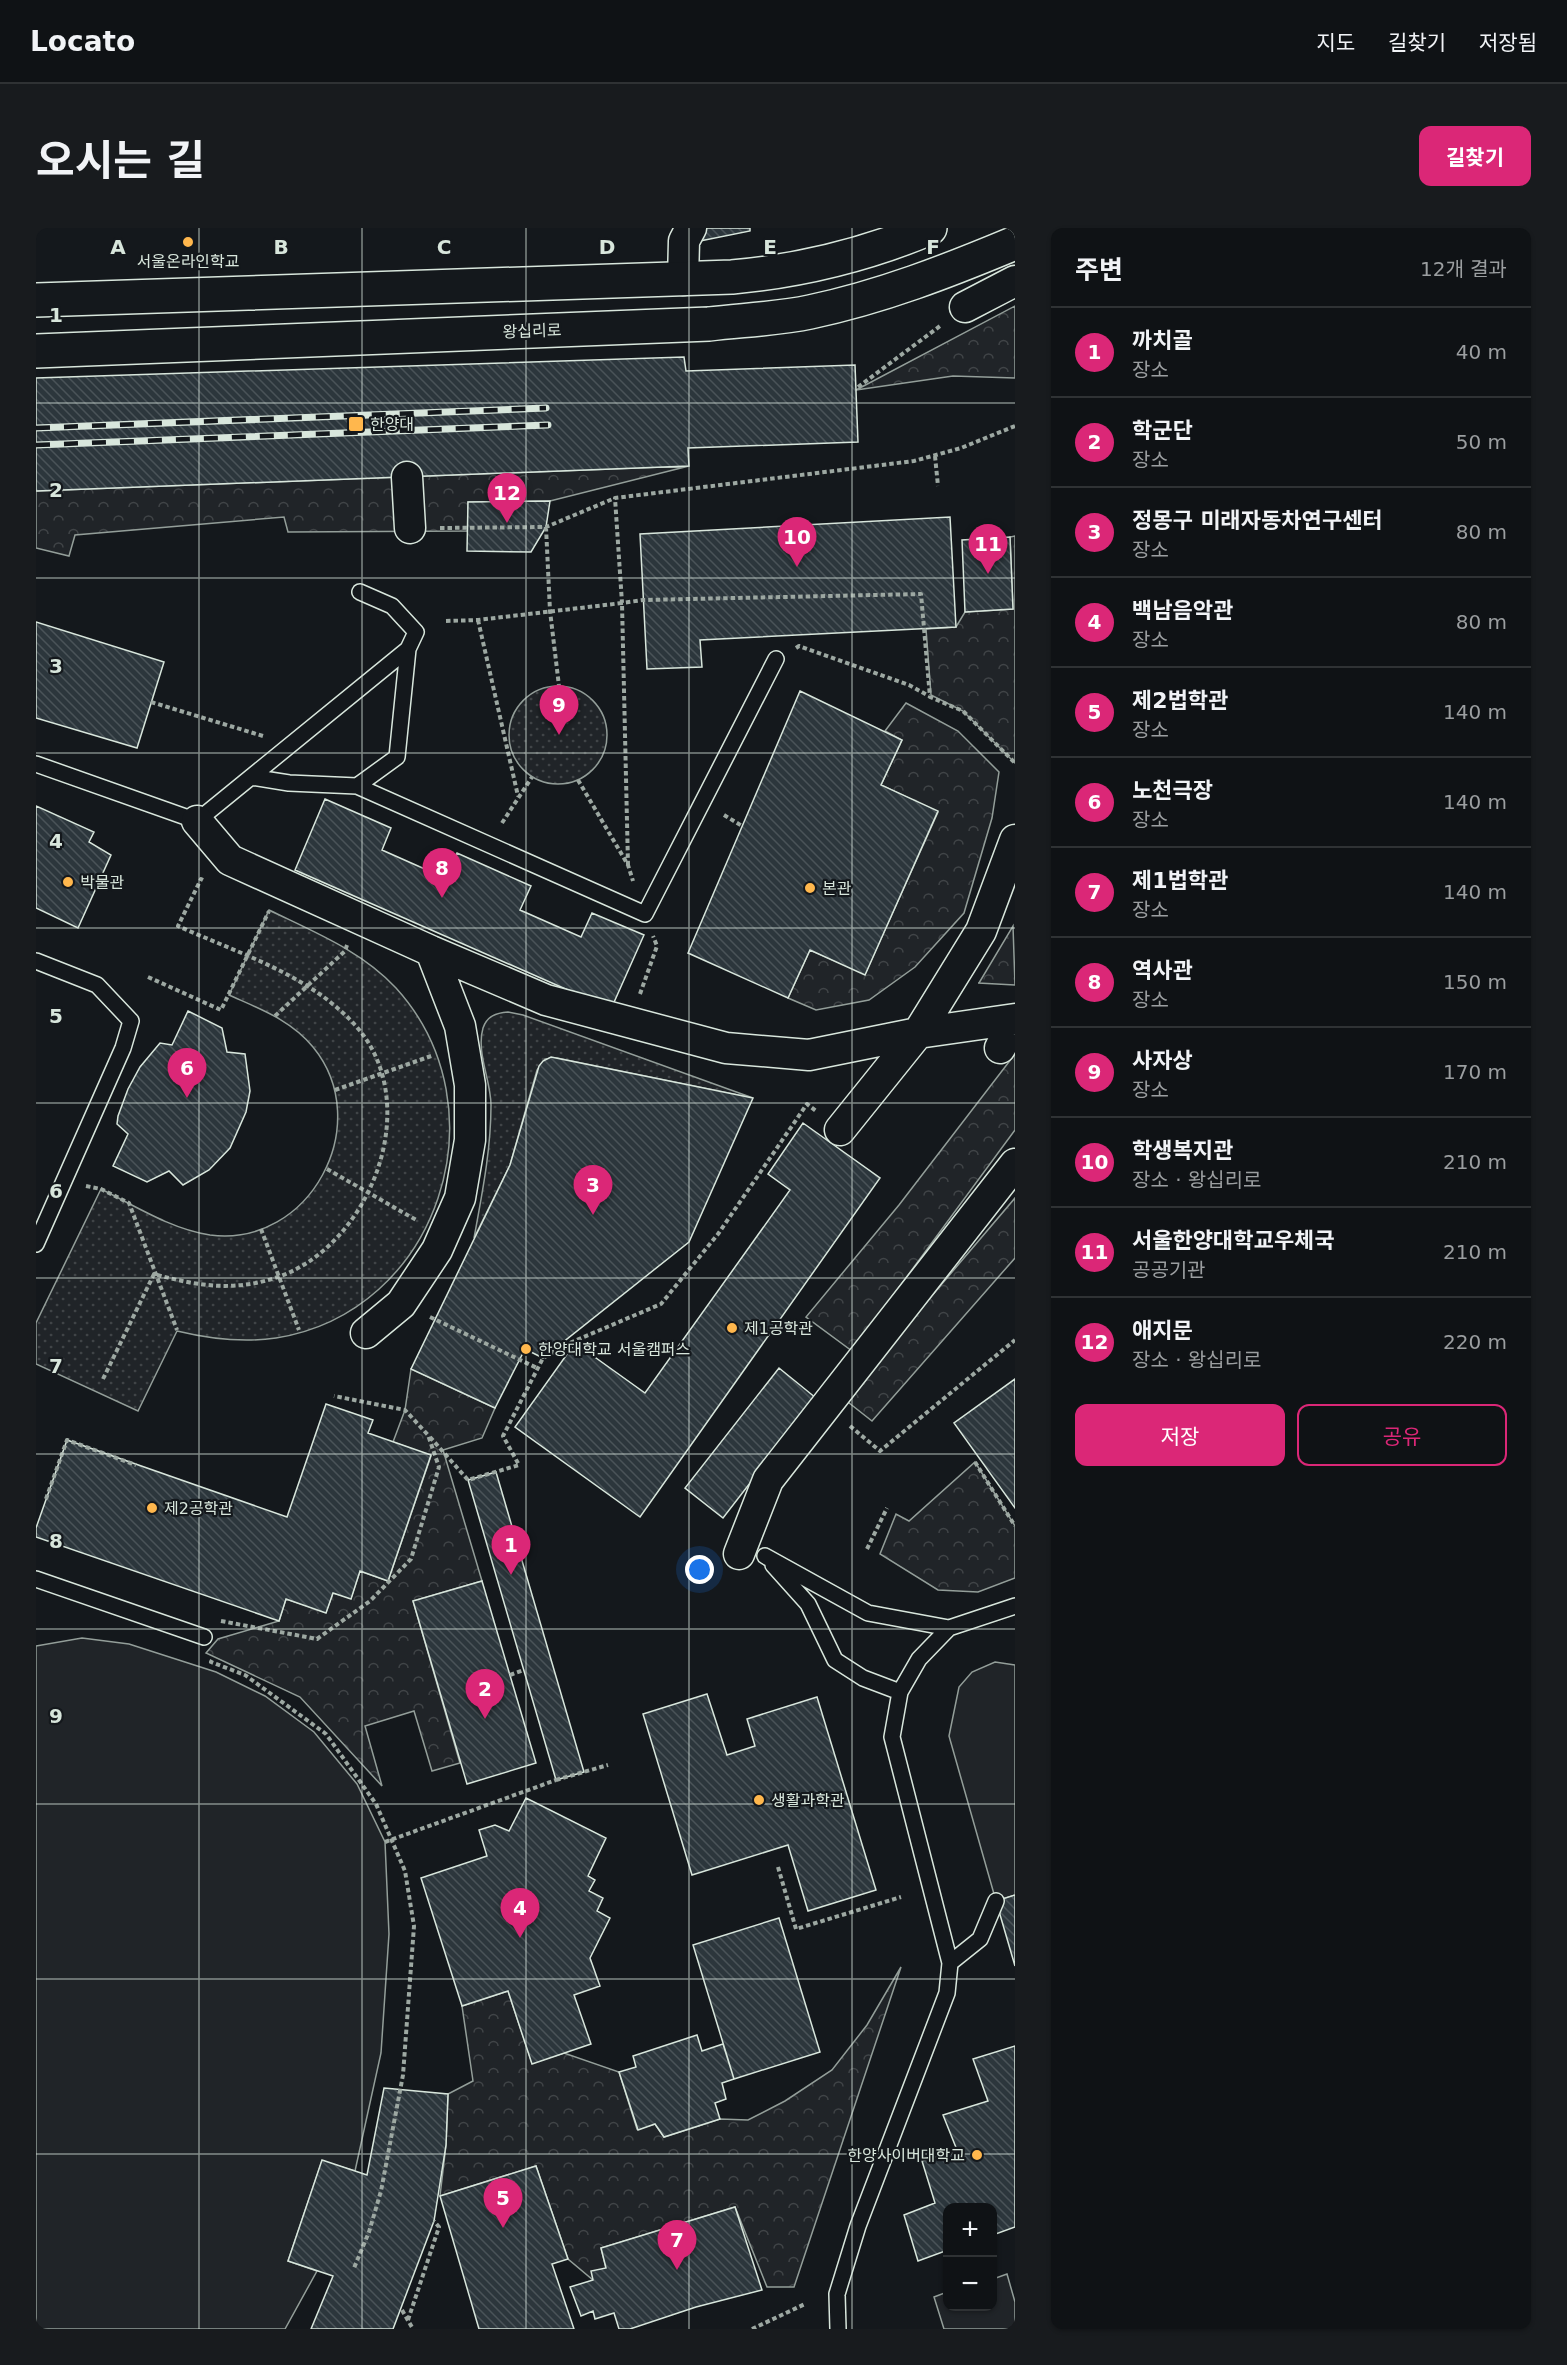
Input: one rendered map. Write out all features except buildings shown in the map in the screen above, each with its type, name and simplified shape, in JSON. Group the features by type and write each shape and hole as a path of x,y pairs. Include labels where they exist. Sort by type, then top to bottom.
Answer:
{"main road":[{"path":"36,300 683,280 773,273 899,241 930,228"},
{"name":"왕십리로","path":"36,351 709,324 760,319 808,312 909,285 1015,243"}],"street":[{"path":"683,280 684,240 691,228"},
{"path":"965,307 1015,281"},
{"path":"407,477 410,528"},
{"path":"196,821 230,860 431,951 546,1000 726,1048 809,1055 918,1033 1015,1020"},
{"path":"840,1130 918,1033 981,931 1015,840"},
{"path":"366,1333 401,1304 437,1250 460,1198 470,1140 470,1085 460,1026 431,951"},
{"path":"1000,1048 1015,1020"},
{"path":"738,1554 768,1480 1015,1164"}],"lane":[{"path":"357,786 397,757 408,649 416,632 392,606 360,592"},
{"path":"36,764 196,821 408,649"},
{"path":"251,777 289,783 357,786 645,914 776,659"},
{"path":"36,961 97,985 131,1021 123,1048 36,1244"},
{"path":"900,1692 863,1678 836,1660 808,1605 765,1557 868,1613 949,1628"},
{"path":"36,1579 204,1637"},
{"path":"838,2329 837,2294 858,2226 947,1993 950,1963 892,1737 900,1692 919,1659 949,1628 1015,1606"},
{"path":"950,1963 980,1940 996,1901"}],"path":[{"path":"858,387 965,307"},
{"path":"410,528 546,527 615,498 935,456 1015,426"},
{"path":"935,456 938,486"},
{"path":"615,498 622,603 628,865"},
{"path":"546,527 550,611 559,686"},
{"path":"446,621 478,620 643,600 921,594 930,697"},
{"path":"478,620 518,796"},
{"path":"776,659 799,646 909,685 963,711 1015,763"},
{"path":"151,702 291,744"},
{"path":"508,809 532,777"},
{"path":"578,780 628,865 657,946 629,1023"},
{"path":"154,1274 194,1286 223,1288 253,1284 279,1277 307,1263 329,1246 352,1221 369,1193 380,1166 386,1134 386,1102 382,1073 372,1050 356,1026 307,986 178,926 201,879 210,883"},
{"path":"147,977 221,1010 269,910 260,905"},
{"path":"275,1016 345,951"},
{"path":"335,1090 435,1055"},
{"path":"334,1396 405,1410 468,1480 519,1465 503,1436 543,1358 572,1342 661,1304 718,1234 807,1104 840,1130"},
{"path":"327,1169 425,1225"},
{"path":"84,1186 101,1189 129,1203 177,1330"},
{"path":"261,1229 299,1330"},
{"path":"103,1379 154,1274"},
{"path":"435,1320 537,1368"},
{"path":"860,1434 880,1451 1015,1340"},
{"path":"210,1618 317,1639 370,1601 411,1559 439,1467 428,1435"},
{"path":"46,1499 67,1440 136,1465"},
{"path":"975,1462 1015,1526"},
{"path":"867,1549 887,1508"},
{"path":"219,1631 221,1621"},
{"path":"214,1652 211,1662 245,1675 326,1734 376,1804 405,1871 414,1926 403,2074 381,2191 369,2232 354,2268"},
{"path":"510,1675 524,1670"},
{"path":"385,1842 556,1780 608,1765"},
{"path":"778,1867 796,1929 901,1897"},
{"path":"408,2320 439,2227 434,2221"},
{"path":"752,2329 805,2304"},
{"path":"402,2310 413,2329"}],"green space":[{"path":"1015,306 1015,378 953,376 856,390"},
{"path":"689,466 550,501 468,502 468,531 288,532 284,517 75,535 69,556 36,548 36,491"},
{"path":"1015,536 1015,763 963,711 931,695 926,629 956,627 965,612 1013,609 1010,537"},
{"path":"558,686 577,690 593,700 603,716 607,735 603,754 593,770 577,780 558,784 539,780 523,770 513,754 509,735 513,716 523,700 539,690"},
{"path":"906,703 958,731 999,772 992,818 964,913 915,967 869,1000 816,1010 788,998 810,950 865,974 938,812 881,785 902,740 885,731"},
{"path":"269,910 337,943 368,963 396,988 429,1036 446,1090 449,1145 438,1198 414,1247 379,1289 332,1320 276,1338 251,1340 226,1339 177,1331 138,1411 36,1364 36,1323 101,1189 181,1228 210,1235 246,1234 277,1222 303,1202 323,1175 334,1144 338,1111 331,1078 313,1047 285,1022 229,995"},
{"path":"1013,926 1015,985 978,983 979,983"},
{"path":"508,1012 523,1015 753,1098 557,1058 545,1059 537,1070 510,1165 474,1238 486,1172 491,1122 490,1096 482,1057 481,1037 483,1028 490,1018 496,1014"},
{"path":"1015,1054 1015,1130 852,1351 806,1317 899,1205"},
{"path":"1015,1198 1015,1258 872,1421 844,1399"},
{"path":"411,1369 495,1408 482,1438 443,1450 482,1581 413,1601 460,1763 432,1771 414,1711 365,1726 382,1786 300,1697 206,1653 218,1639 279,1621 286,1599 326,1612 333,1593 351,1598 360,1571 388,1581 431,1456 393,1442 405,1410"},
{"path":"975,1462 1015,1526 1015,1578 978,1592 938,1590 880,1554 896,1514 909,1521"},
{"path":"82,1638 129,1644 216,1672 265,1696 314,1732 357,1784 385,1842 389,1934 381,2053 355,2171 322,2161 288,2261 317,2271 285,2329 36,2329 36,1646"},
{"path":"995,1662 1015,1665 1015,1895 996,1901 949,1736 959,1687 972,1672"},
{"path":"901,1967 794,2287 767,2287 735,2207 601,2248 606,2268 593,2280 568,2259 536,2166 440,2196 446,2145 448,2094 473,2081 462,2006 508,1991 532,2063 564,2053 619,2072 637,2129 655,2124 664,2137 720,2119 748,2120 785,2101 832,2070 867,2025"},
{"path":"1007,2274 1015,2302 1015,2329 944,2329 934,2297 943,2294 943,2311 997,2311 997,2278"}],"railway":[{"path":"36,428 546,408"},
{"path":"36,445 548,425"}],"place":[{"name":"서울온라인학교","path":"188,242"},
{"name":"한양대","path":"356,424"},
{"name":"애지문","path":"507,523"},
{"name":"학생복지관","path":"797,567"},
{"name":"서울한양대학교우체국","path":"988,574"},
{"name":"사자상","path":"559,735"},
{"name":"박물관","path":"68,882"},
{"name":"본관","path":"810,888"},
{"name":"역사관","path":"442,898"},
{"name":"노천극장","path":"187,1098"},
{"name":"정몽구 미래자동차연구센터","path":"593,1215"},
{"name":"제1공학관","path":"732,1328"},
{"name":"한양대학교 서울캠퍼스","path":"526,1349"},
{"name":"제2공학관","path":"152,1508"},
{"name":"까치골","path":"511,1575"},
{"name":"학군단","path":"485,1719"},
{"name":"생활과학관","path":"759,1800"},
{"name":"백남음악관","path":"520,1938"},
{"name":"한양사이버대학교","path":"977,2155"},
{"name":"제2법학관","path":"503,2228"},
{"name":"제1법학관","path":"677,2270"}]}
